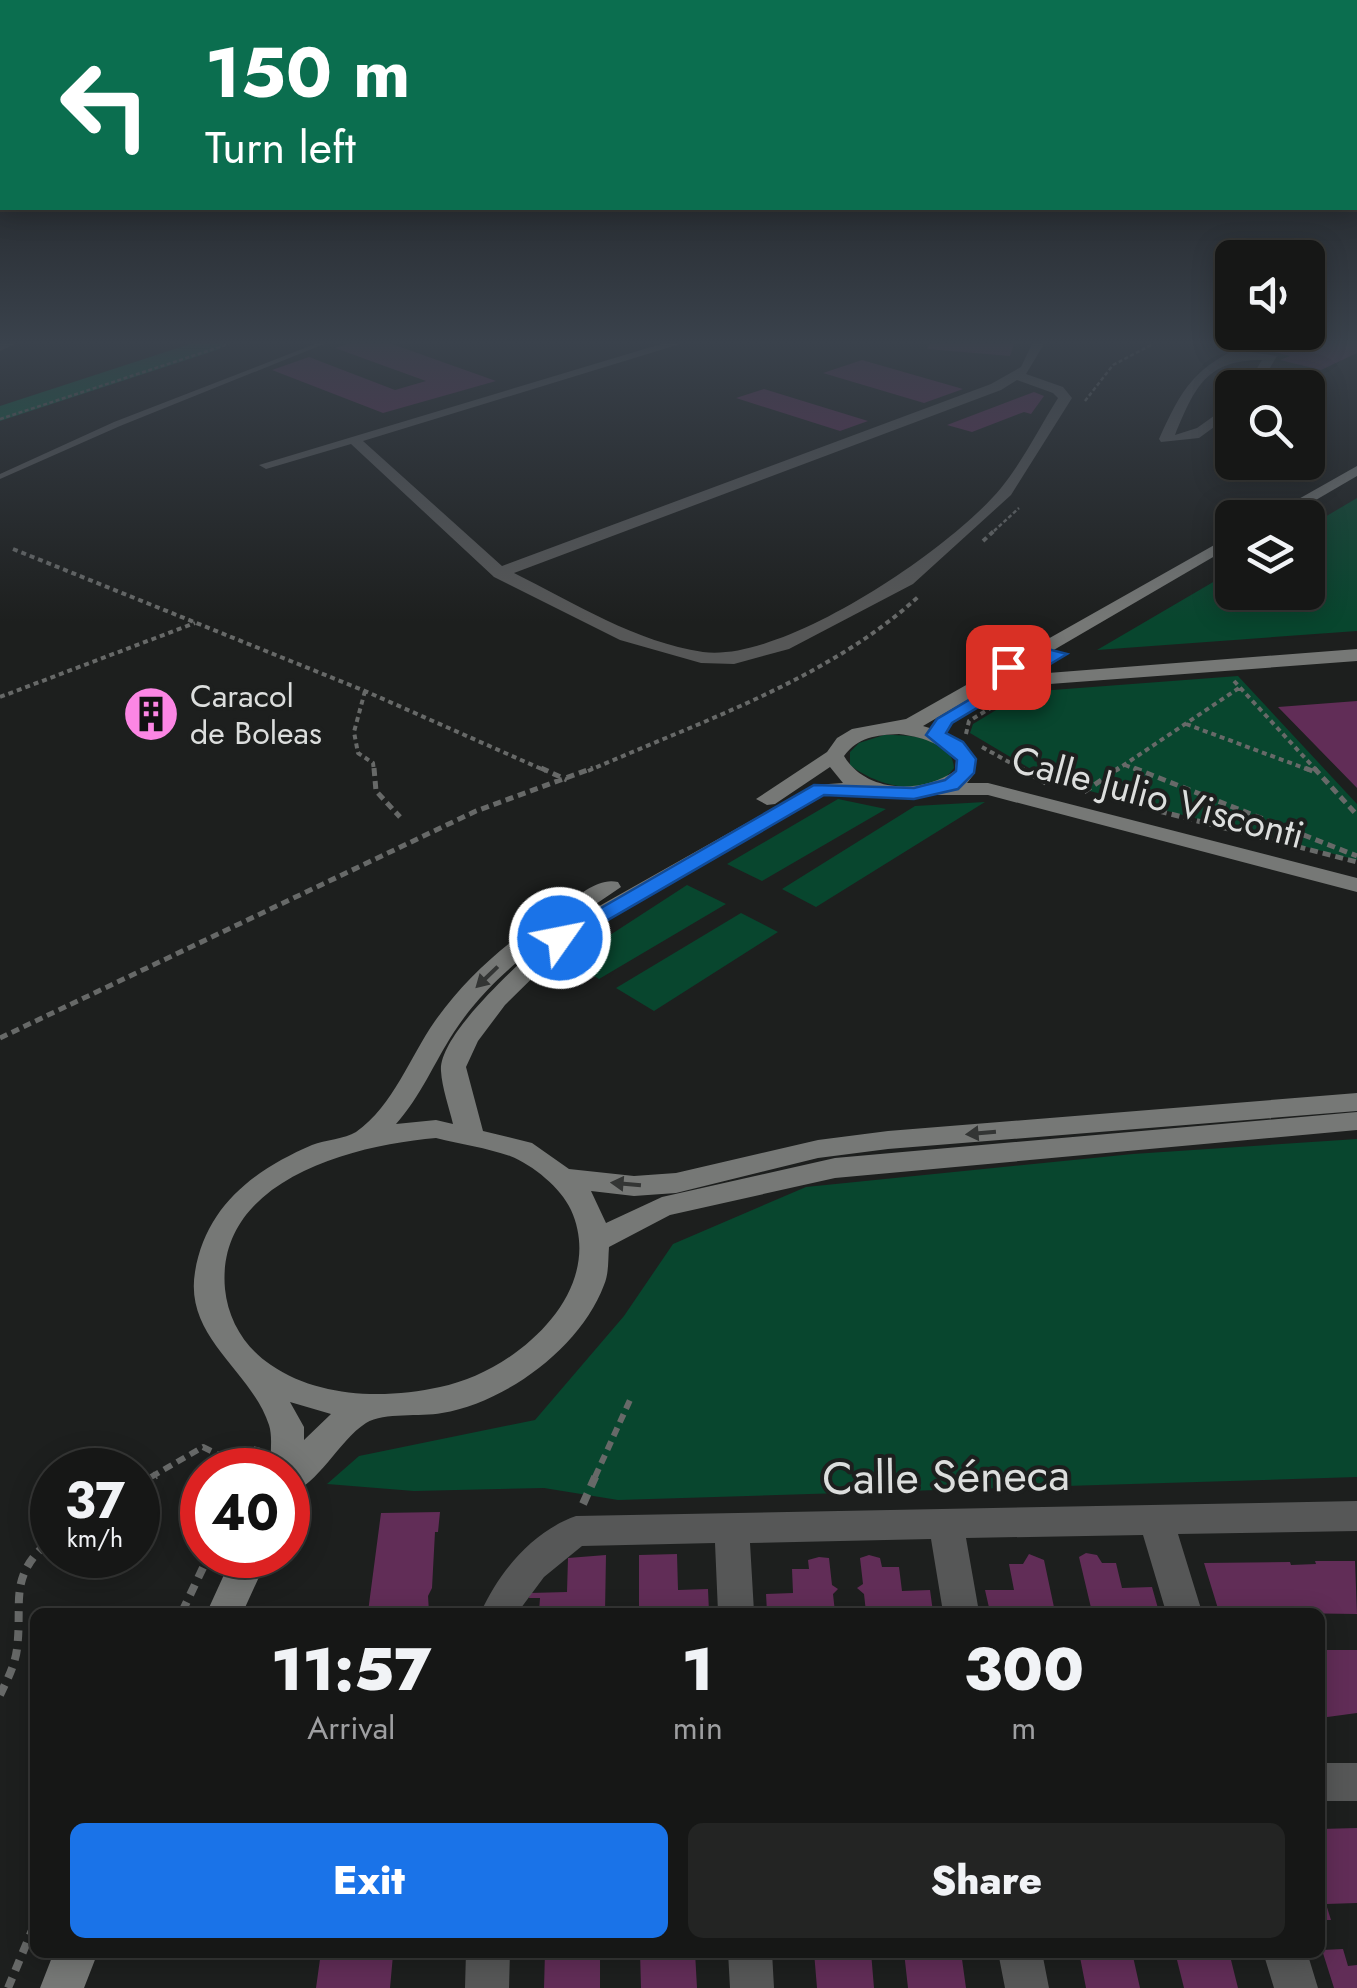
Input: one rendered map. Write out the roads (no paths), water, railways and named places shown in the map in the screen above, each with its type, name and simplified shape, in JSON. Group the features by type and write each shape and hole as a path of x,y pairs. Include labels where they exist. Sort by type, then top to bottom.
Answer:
{"street":[{"path":"266,465 365,437"},
{"path":"500,573 863,437"},
{"path":"354,440 500,573 639,641 701,657 752,655 783,645 898,586 1006,492 1040,437"},
{"path":"1304,500 1357,470"},
{"path":"1325,500 1357,482"},
{"path":"366,1135 395,1112 412,1090 444,1028 478,986 540,929 800,780 834,756 848,738 914,723 1215,550"},
{"path":"936,735 946,719 1015,686 1059,654 1215,562"},
{"path":"1036,652 1096,662 1357,643"},
{"path":"1015,686 1357,654"},
{"path":"890,728 936,735 956,746 967,766 959,779 941,789"},
{"path":"834,756 846,777 872,789"},
{"name":"Calle Julio Visconti","path":"967,766 1009,782 1357,871"},
{"name":"Calle Julio Visconti","path":"469,1132 453,1067 466,1039 496,1000 560,938 821,789 914,794 988,788 1357,885"},
{"path":"565,1178 634,1186 676,1183 818,1149 870,1142 1357,1102"},
{"path":"596,1240 662,1207 835,1168 1357,1121"},
{"path":"401,1130 469,1132 523,1149 565,1178 586,1207 596,1240 592,1282 571,1323 547,1348 517,1371 441,1401 362,1408 279,1386 232,1350 217,1325 210,1286 217,1245 250,1196 274,1176 318,1152 366,1135 401,1130"},
{"path":"259,1374 286,1426 286,1448"},
{"path":"310,1456 362,1408"},
{"name":"Calle Séneca","path":"502,1608 515,1580 543,1552 576,1531 1357,1516"},
{"path":"1156,1519 1183,1608"},
{"path":"946,1524 960,1608"},
{"path":"732,1528 736,1608"},
{"path":"227,1608 241,1578"},
{"path":"1325,1782 1357,1782"},
{"path":"62,1988 74,1958"},
{"path":"487,1988 488,1958"},
{"path":"750,1958 752,1988"},
{"path":"1021,1958 1027,1988"},
{"path":"1287,1958 1296,1988"}],"lane":[{"path":"0,477 89,437"}],"place":[{"name":"Caracol de Boleas","path":"151,714"}]}
